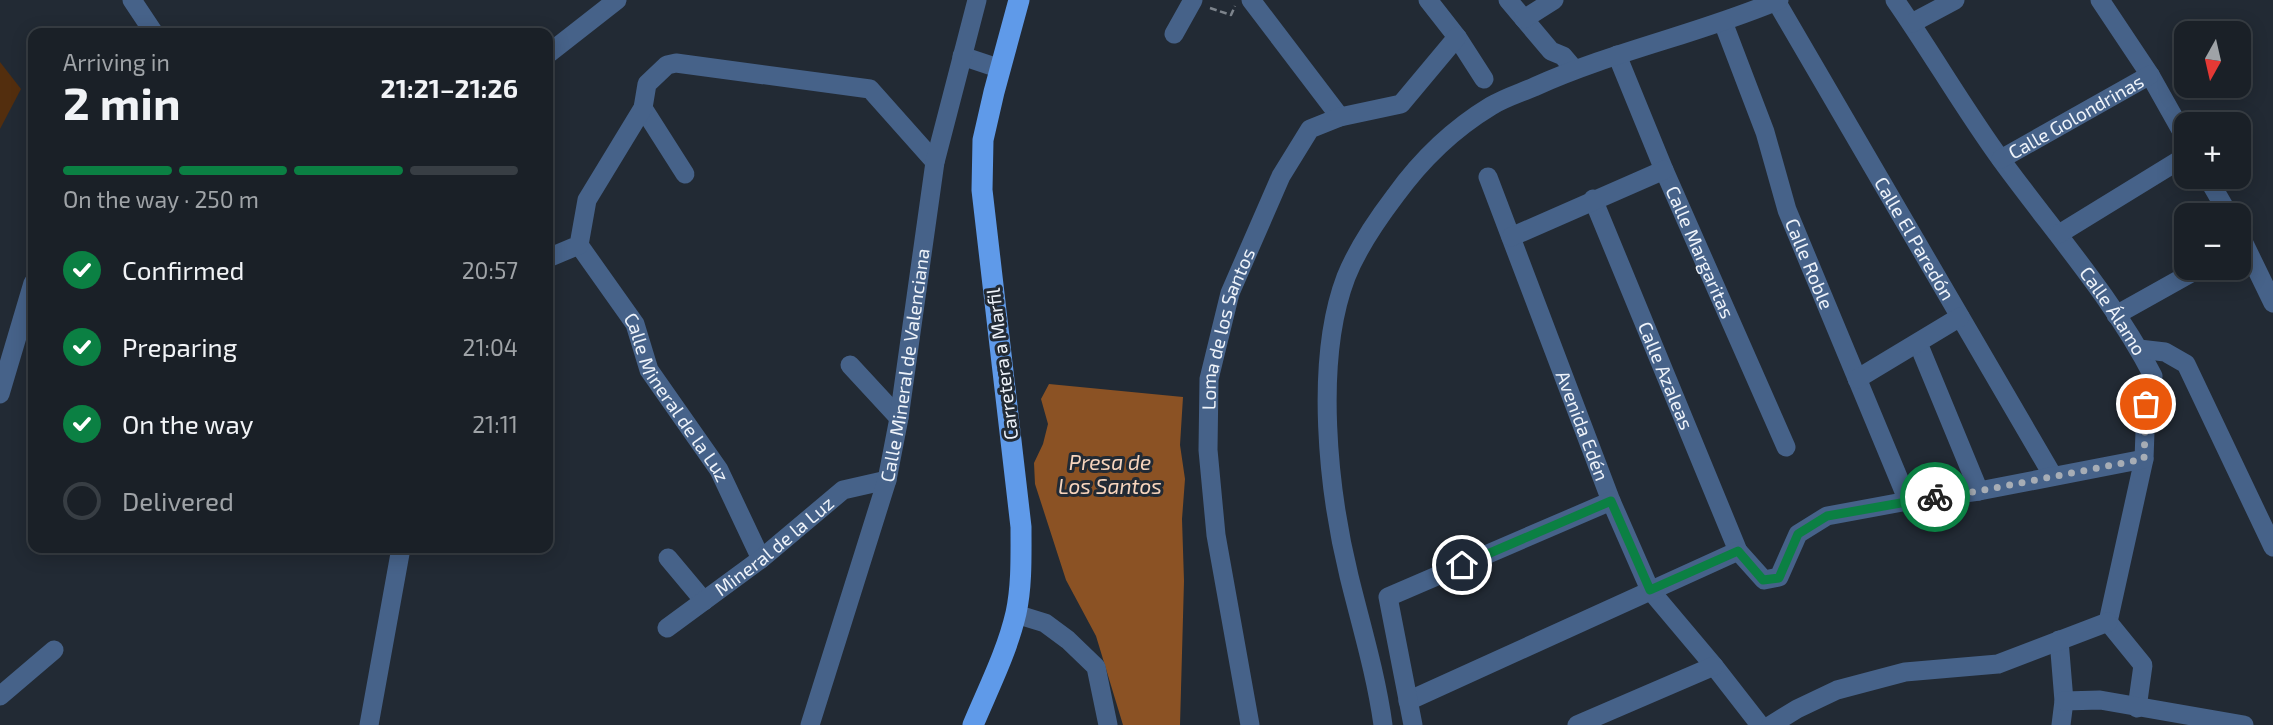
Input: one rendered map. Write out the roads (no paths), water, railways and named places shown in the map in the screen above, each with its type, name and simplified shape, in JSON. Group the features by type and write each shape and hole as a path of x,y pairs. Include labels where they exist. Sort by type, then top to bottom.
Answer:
{"main road":[{"name":"Carretera a Marfil","path":"973,725 999,664 1016,614 1020,577 1021,527 982,190 984,140 1019,0"}],"street":[{"path":"132,0 151,28"},
{"path":"553,50 617,0"},
{"name":"Calle Mineral de Valenciana","path":"810,725 887,480 899,418 935,162 977,0"},
{"path":"1251,0 1340,117"},
{"path":"1427,0 1457,37 1484,79"},
{"path":"1508,0 1550,51 1563,56 1574,69"},
{"path":"1524,19 1554,0"},
{"name":"Calle Álamo","path":"1895,0 2001,159 2059,234 2116,315 2153,376 2146,404 2144,459 2108,622"},
{"path":"1912,23 1955,0"},
{"name":"Calle Golondrinas","path":"2101,0 2174,118"},
{"path":"1174,34 1193,1"},
{"path":"1383,725 1337,513 1327,423 1327,374 1334,328 1346,278 1369,230 1410,175 1439,144 1492,106 1574,69 1723,22 1777,1"},
{"name":"Calle El Paredón","path":"1777,1 2053,476"},
{"name":"Calle Roble","path":"1723,22 1765,132 1787,209 1908,501"},
{"name":"Loma de los Santos","path":"1250,725 1216,535 1208,450 1209,379 1230,293 1281,176 1310,129 1340,117 1402,104 1457,37"},
{"name":"Calle Margaritas","path":"1617,55 1664,170 1786,447"},
{"path":"962,56 1001,69"},
{"path":"553,256 579,245 587,200 643,108 647,84 667,65 870,89 935,162"},
{"name":"Calle Golondrinas","path":"2001,159 2150,75"},
{"path":"643,108 685,174"},
{"path":"2059,234 2174,163"},
{"path":"1511,237 1664,170"},
{"name":"Avenida Edén","path":"1488,177 1611,501 1650,590 1760,725"},
{"name":"Calle Azaleas","path":"1593,199 1738,551 1763,580 1779,578 1798,534 1827,516 1908,501"},
{"name":"Calle Mineral de la Luz","path":"579,245 635,324 649,370 719,470 761,559"},
{"path":"2251,261 2273,303"},
{"path":"2116,315 2179,280"},
{"path":"0,394 28,300"},
{"path":"1857,379 1960,317"},
{"path":"1917,343 1979,491"},
{"path":"2139,349 2165,352 2186,364 2273,547"},
{"path":"850,365 899,418"},
{"path":"1908,501 1979,491 2144,459"},
{"name":"Mineral de la Luz","path":"667,628 761,559 843,490 887,480"},
{"path":"1412,725 1388,597 1611,501"},
{"path":"1408,701 1738,551"},
{"path":"369,725 400,553"},
{"path":"668,558 704,601"},
{"path":"1016,614 1045,623 1068,640 1096,667 1108,725"},
{"path":"1771,725 1837,690 1905,672 1998,664 2108,622 2143,665 2137,708"},
{"path":"2059,640 2064,701 2061,725"},
{"path":"2,691 54,650"},
{"path":"1577,725 1714,666"},
{"path":"2064,701 2100,700 2244,725"}],"water":[{"name":"Presa de Los Santos","path":"1049,384 1183,397 1180,445 1185,479 1182,519 1184,581 1180,725 1123,725 1096,636 1066,580 1035,484 1034,463 1048,424 1041,399"}]}
